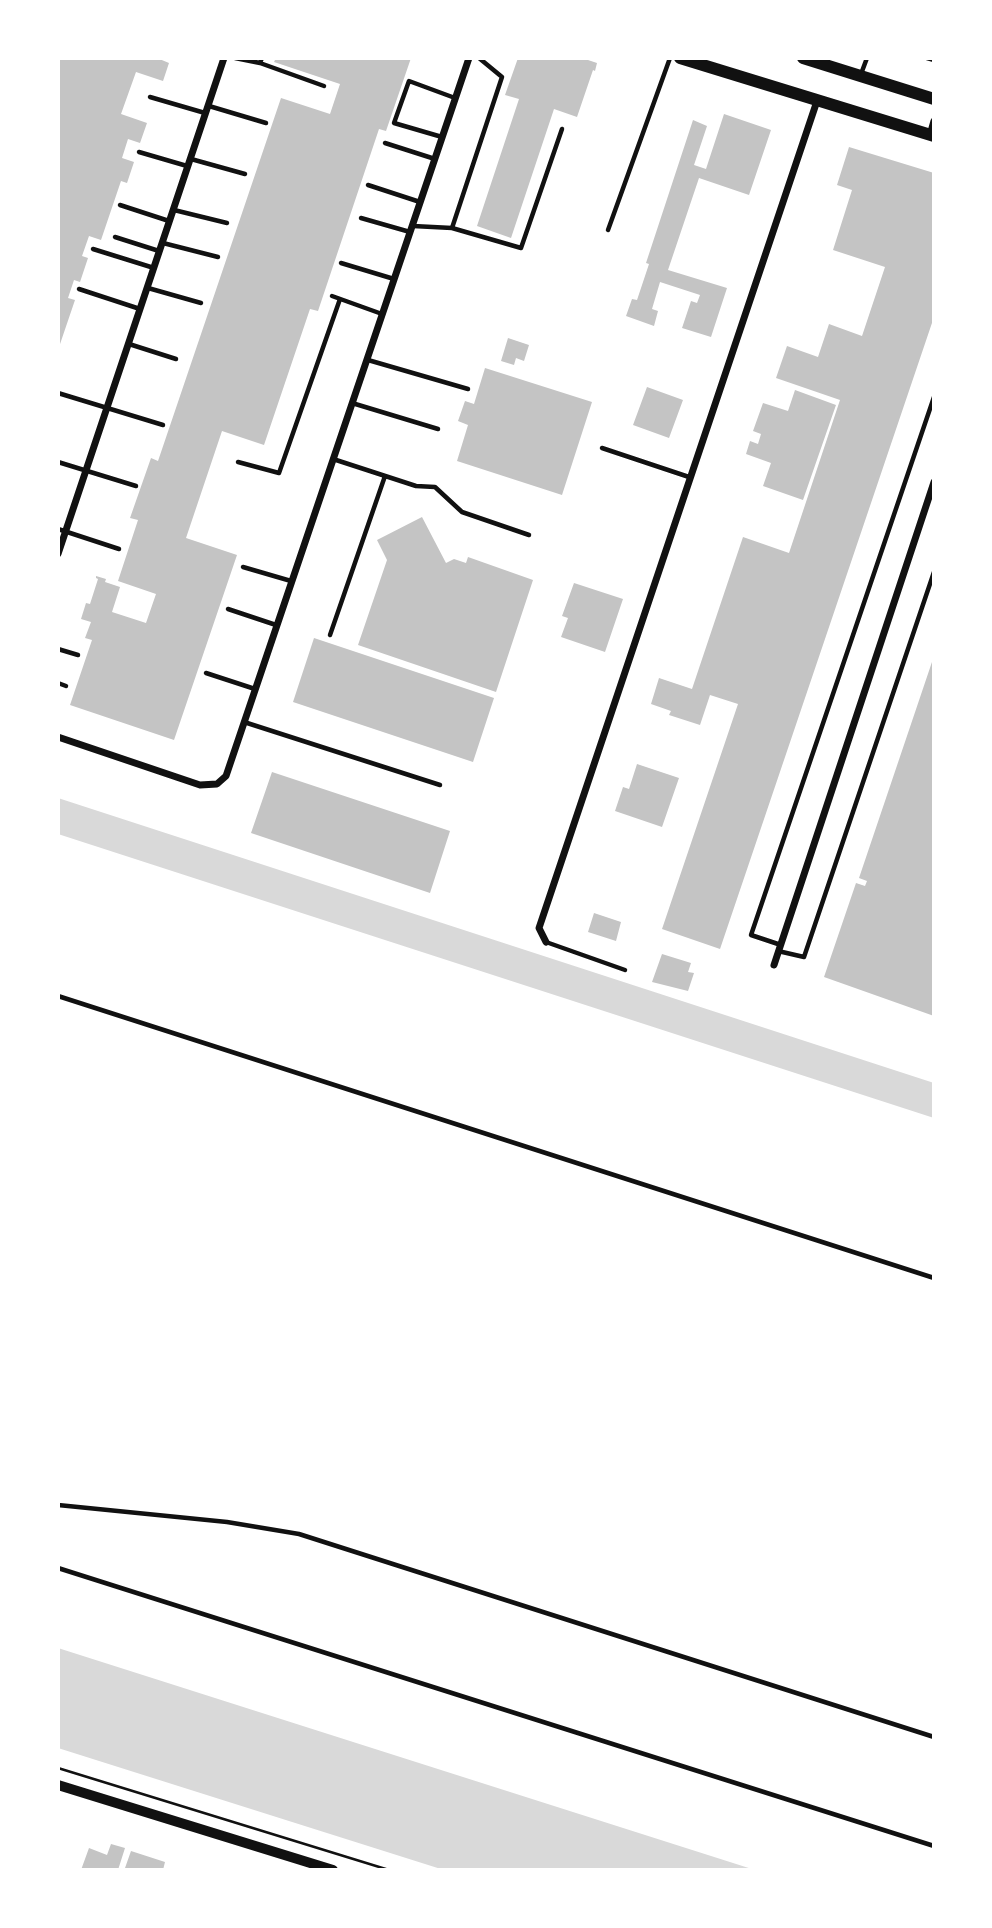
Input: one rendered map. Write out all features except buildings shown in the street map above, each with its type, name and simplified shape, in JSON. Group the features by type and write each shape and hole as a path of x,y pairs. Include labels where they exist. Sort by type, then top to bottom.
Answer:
{"main road":[{"path":"680,58 932,136"},
{"path":"803,58 934,99"}],"street":[{"path":"58,554 62,531 86,471 224,58"},
{"path":"58,737 200,785 217,784 226,776 469,58"},
{"path":"546,942 539,928 817,101"},
{"path":"932,136 934,121"},
{"path":"774,965 934,482"},
{"path":"58,1785 333,1870"}],"lane":[{"path":"235,58 261,61 324,86"},
{"path":"452,228 502,78 479,58"},
{"path":"608,230 670,58"},
{"path":"861,76 867,58"},
{"path":"927,58 934,60"},
{"path":"442,137 394,123 409,81 455,98"},
{"path":"150,97 266,123"},
{"path":"361,218 411,229 452,228 521,248 562,129"},
{"path":"385,143 435,159"},
{"path":"139,152 244,174"},
{"path":"368,185 420,202"},
{"path":"120,205 169,221"},
{"path":"173,209 227,223"},
{"path":"115,237 159,251"},
{"path":"162,243 218,257"},
{"path":"93,249 154,268"},
{"path":"341,263 394,279"},
{"path":"147,288 201,303"},
{"path":"79,289 140,309"},
{"path":"332,296 382,314"},
{"path":"238,462 279,474 340,299"},
{"path":"128,344 176,359"},
{"path":"367,359 468,389"},
{"path":"58,393 163,425"},
{"path":"934,397 751,935 804,957 934,572"},
{"path":"352,403 438,429"},
{"path":"602,448 689,477"},
{"path":"333,459 416,486 435,487 462,512 529,535"},
{"path":"58,462 136,486"},
{"path":"330,635 385,476"},
{"path":"62,531 119,550"},
{"path":"243,567 292,581"},
{"path":"228,609 277,625"},
{"path":"58,649 78,655"},
{"path":"206,673 256,689"},
{"path":"58,683 66,686"},
{"path":"244,722 440,785"},
{"path":"546,942 625,970"},
{"path":"58,996 934,1278"},
{"path":"58,1506 227,1522 299,1534 934,1737"},
{"path":"58,1568 934,1846"}],"path":[{"path":"58,1768 389,1870"}],"shaded area":[{"path":"58,798 934,1083 934,1118 58,834"},
{"path":"58,1648 755,1870 444,1870 58,1748"}]}
